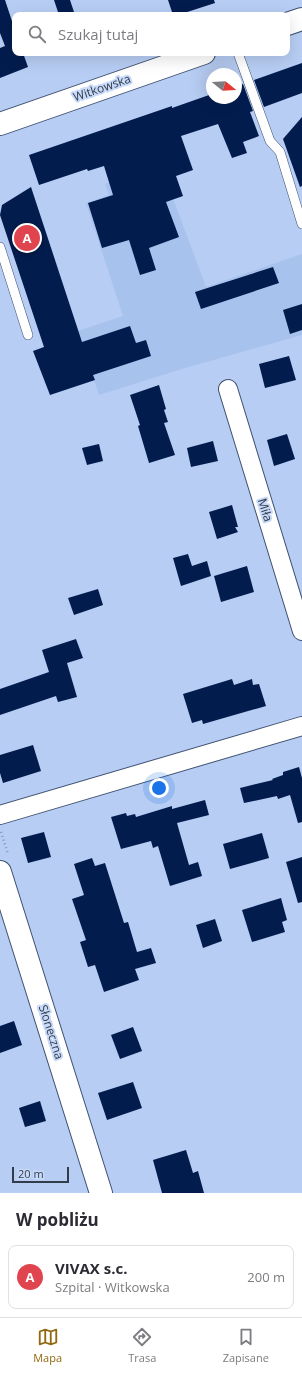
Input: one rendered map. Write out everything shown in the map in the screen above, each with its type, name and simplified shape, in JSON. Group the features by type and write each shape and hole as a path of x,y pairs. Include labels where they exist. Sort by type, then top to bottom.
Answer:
{"street":[{"path":"290,23 302,19"},
{"name":"Witkowska","path":"0,124 195,56"},
{"name":"Miła","path":"228,389 302,631"},
{"path":"2,821 302,726"},
{"name":"Słoneczna","path":"5,867 101,1193"}],"lane":[{"path":"239,56 270,140 280,152 302,224"},
{"path":"0,247 28,335"}],"path":[{"path":"2,821 1,831 5,867"}],"shaded area":[{"path":"155,150 206,287 302,254 302,335 185,368 99,395 78,331 123,316 86,203 109,195 105,184 127,176"}],"building":[{"path":"0,0 5,0 12,21 12,56 24,56 28,67 0,78 0,48 5,46 0,33"},
{"path":"54,0 70,0 74,12 58,12"},
{"path":"168,0 214,0 215,3 187,12 172,12"},
{"path":"302,63 302,93 264,107 254,80"},
{"path":"242,84 253,111 250,112 259,136 243,142 247,153 232,158 218,124 181,136 193,170 176,176 183,196 166,202 179,237 149,248 156,270 140,275 129,240 102,248 88,203 113,195 104,166 88,171 87,169 39,185 29,155 172,106 172,108 206,96 206,104 242,104"},
{"path":"302,117 302,186 300,187 283,139"},
{"path":"31,187 82,342 130,326 136,343 146,340 151,356 93,375 95,380 50,395 33,351 44,347 0,215 2,205"},
{"path":"273,267 279,283 201,309 195,292"},
{"path":"302,304 302,330 290,334 283,310"},
{"path":"289,356 296,380 265,388 259,364"},
{"path":"159,385 168,422 164,423 175,455 149,463 138,426 140,425 130,395"},
{"path":"287,434 295,459 274,466 267,440"},
{"path":"213,441 218,461 191,467 187,448"},
{"path":"99,444 103,461 87,465 82,448"},
{"path":"232,505 238,527 235,527 238,532 217,539 209,512"},
{"path":"188,554 192,566 207,561 211,576 181,586 173,558"},
{"path":"247,566 254,592 221,602 214,576"},
{"path":"98,589 103,605 74,615 68,598"},
{"path":"76,639 83,658 67,663 77,697 58,702 56,696 0,715 0,689 49,672 42,650"},
{"path":"232,679 234,685 252,679 253,685 259,684 266,706 203,724 202,720 192,723 183,694"},
{"path":"33,745 41,771 3,783 0,773 0,755"},
{"path":"299,767 302,778 302,822 298,823 290,795 278,799 277,796 244,803 240,788 273,780 272,779 283,775 283,772"},
{"path":"205,800 209,815 177,823 189,865 198,862 202,876 170,886 158,846 153,848 151,841 121,849 111,817 126,813 127,816 135,814 136,817 172,806 172,809"},
{"path":"44,832 51,857 28,863 21,838"},
{"path":"262,833 269,858 230,869 223,844"},
{"path":"302,857 302,902 298,903 286,862"},
{"path":"92,858 95,866 105,863 124,923 128,922 137,952 151,948 156,963 135,969 139,980 104,992 95,965 88,967 80,942 86,940 72,899 84,895 74,864"},
{"path":"281,898 287,920 282,922 285,932 252,942 242,910"},
{"path":"215,919 222,941 203,948 196,925"},
{"path":"14,1021 22,1045 0,1053 0,1026"},
{"path":"133,1027 142,1051 120,1059 111,1035"},
{"path":"133,1082 142,1108 107,1120 98,1093"},
{"path":"40,1101 46,1121 25,1127 19,1108"},
{"path":"186,1150 193,1173 198,1171 204,1193 162,1193 153,1160"}],"place":[{"name":"VIVAX s.c.","path":"27,238"}]}
